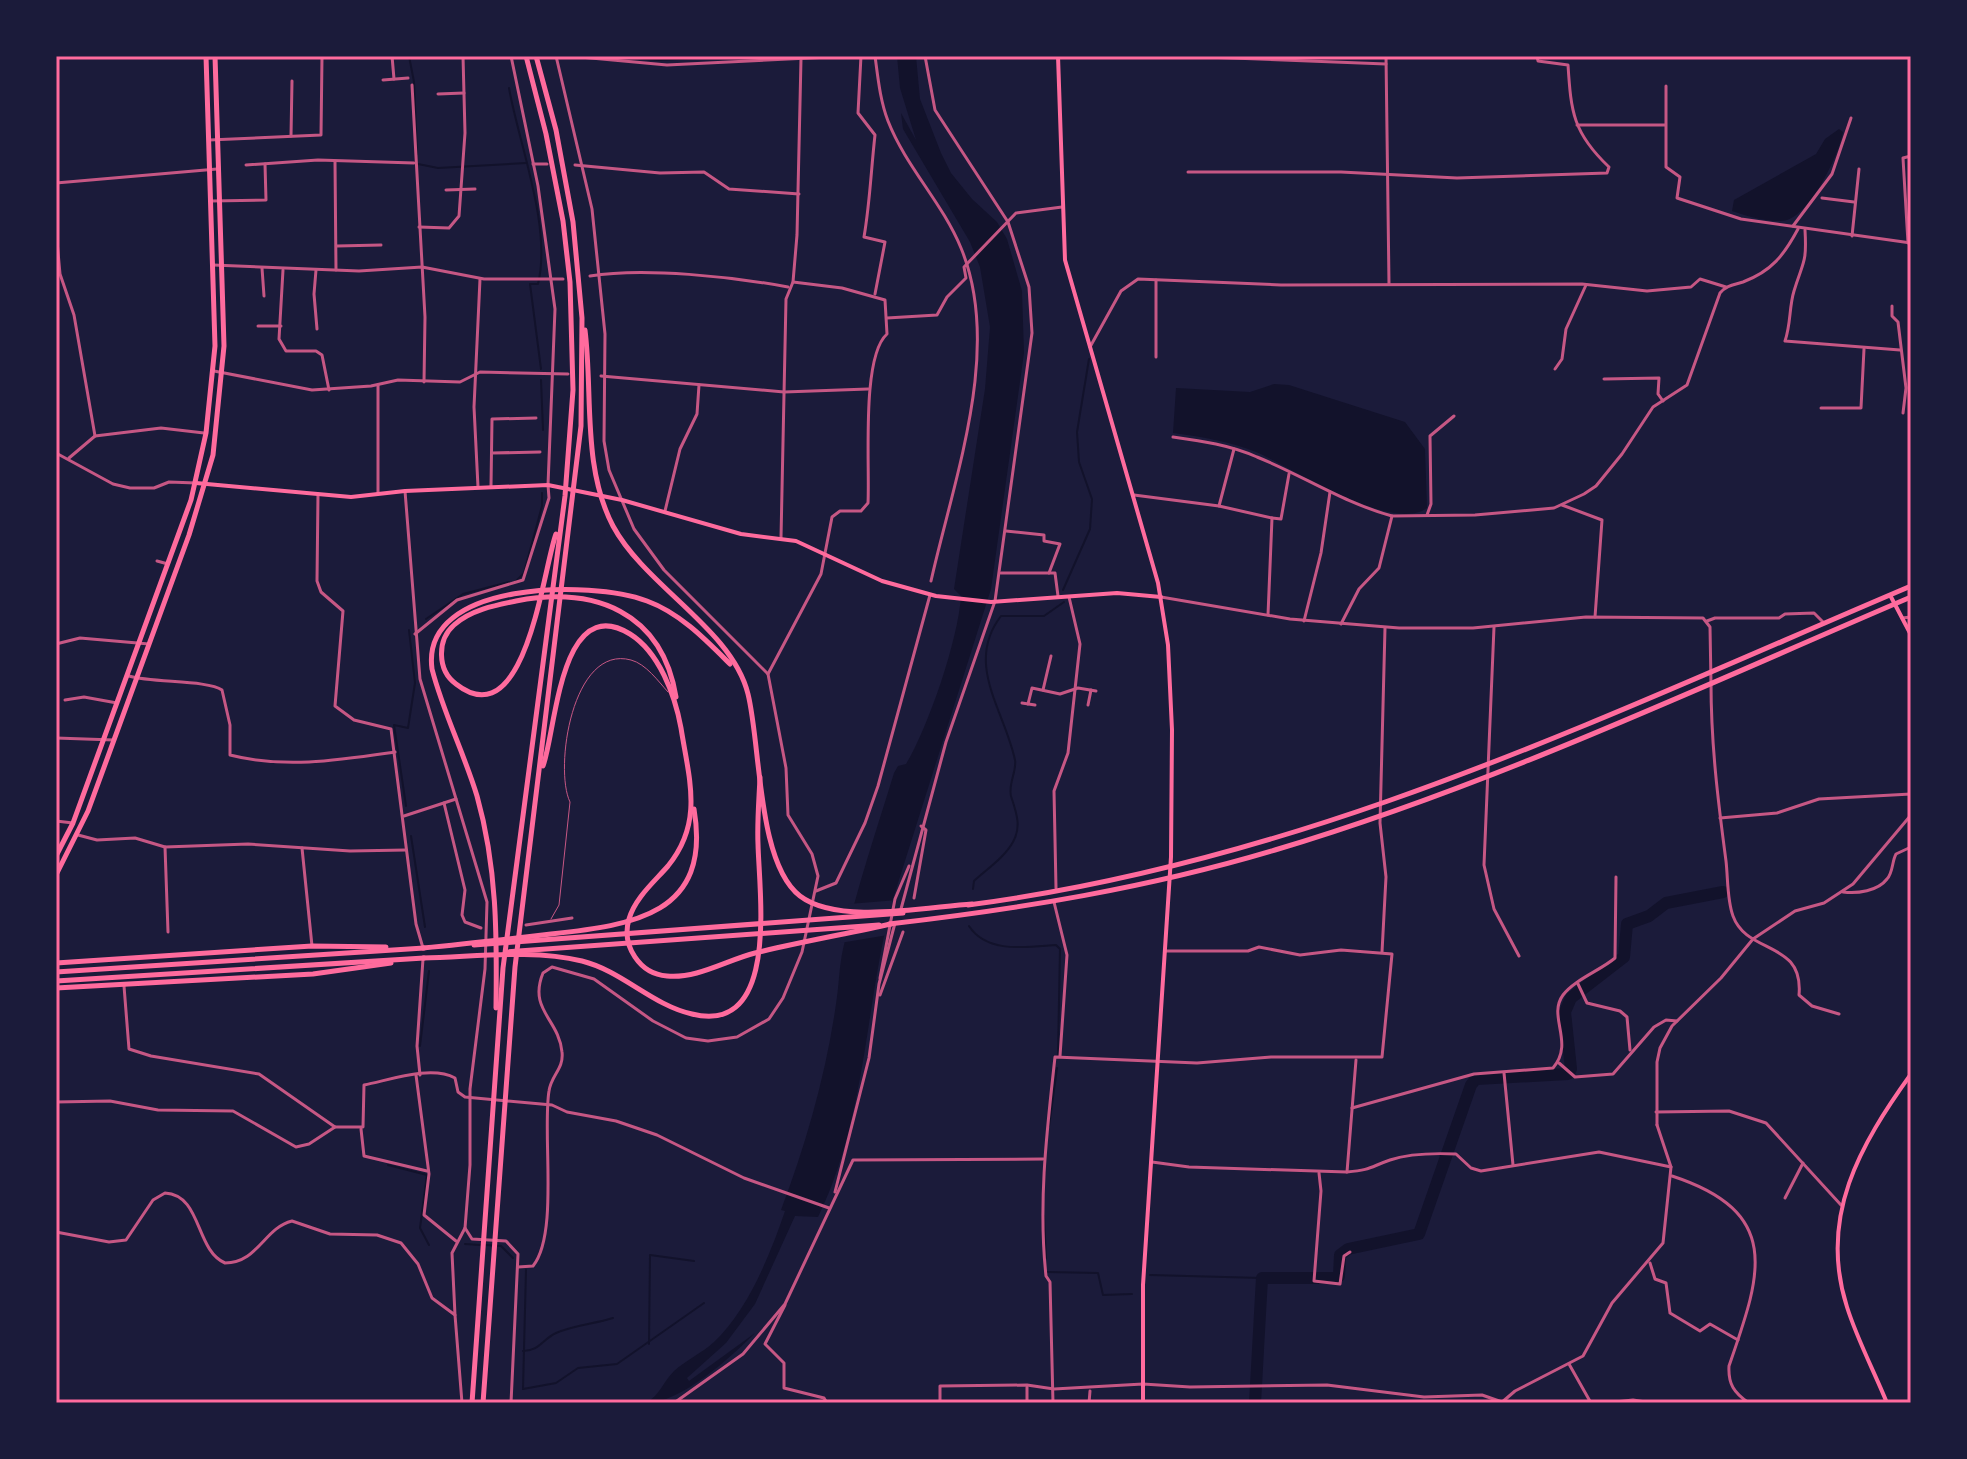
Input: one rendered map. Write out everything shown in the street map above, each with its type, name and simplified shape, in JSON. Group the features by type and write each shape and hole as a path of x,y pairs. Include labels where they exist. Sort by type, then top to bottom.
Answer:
{"highway":[{"path":"500,967 565,496 573,390 570,282 556,177 526,56"},
{"path":"536,56 565,175 580,281 596,481 608,515 638,562 712,636 743,681 778,863 792,888 809,902 840,911 897,911"},
{"path":"56,856 73,823 168,564 196,483 206,433 214,371 206,57"},
{"path":"56,875 78,835 206,483 222,372 215,57"},
{"path":"483,1403 515,967 575,498 582,392 580,281"},
{"path":"56,963 312,946 423,948 611,926 640,919 663,908 687,882 697,854 698,828 669,664 655,640 626,614 580,597 527,599 463,618 444,639 441,654 447,676 458,686 478,693 505,684 520,663 538,608 544,582 561,522"},
{"path":"56,972 804,923 1056,892 1270,842 1381,806 1488,765 1911,586"},
{"path":"472,1403 500,967 494,875 484,823 432,669 433,645 442,626 471,607 525,593 585,590 625,595 655,604 681,618 743,681"},
{"path":"56,981 815,931 1054,902 1170,878 1271,851 1380,816 1487,776 1911,597"},
{"path":"539,779 567,662 577,642 588,633 610,627 635,638 652,658 678,710"},
{"path":"56,988 313,974 423,958 550,956 581,961 614,973 680,1011 706,1016 722,1013 741,1000 750,987 758,963 761,916 757,828 760,760"},
{"path":"688,774 692,813 688,836 635,905 627,927 633,956 654,973 676,977 813,940 893,923"}],"main road":[{"path":"1058,56 1065,260 1161,597 1172,730 1171,867 1143,1285 1143,1403"},
{"path":"196,483 351,497 405,491 548,485 622,500 741,534 805,543 882,581 940,597 993,601 1131,593 1161,597"},
{"path":"1890,595 1911,635"},
{"path":"1887,1403 1842,1290 1837,1247 1841,1205 1857,1159 1907,1085 1911,1074"}],"street":[{"path":"206,57 243,56"},
{"path":"268,56 335,56"},
{"path":"392,56 394,79"},
{"path":"419,227 449,228 459,216 465,133 463,56"},
{"path":"415,634 457,600 523,580 549,498 555,372 551,280 533,164 511,56"},
{"path":"518,1267 533,1266 541,1250 549,1088 562,1067 563,1053 558,1035 539,1007 541,976 549,968 594,979 653,1021 686,1038 708,1041 737,1037 769,1019 783,998 802,952 816,891 817,867 788,815 786,768 768,674 664,570 634,529 606,457 599,274 584,166 556,56"},
{"path":"569,56 667,65 851,56"},
{"path":"861,56 858,113 875,135 870,179 872,193 864,237 885,242 875,295"},
{"path":"897,911 957,707 1001,573 1032,333 1029,287 1008,222 935,110 925,56"},
{"path":"961,56 1178,56 1386,64"},
{"path":"1386,56 1389,284"},
{"path":"1188,172 1457,178 1607,173 1609,167 1587,146 1576,125 1568,65 1538,61 1537,56"},
{"path":"209,140 321,135 322,57"},
{"path":"876,57 878,86 888,121 903,150 944,211 967,265 977,302 979,339 969,412 931,581"},
{"path":"781,538 788,287 793,282 799,194 801,59"},
{"path":"383,80 408,78"},
{"path":"291,136 292,81"},
{"path":"412,85 422,267 424,382"},
{"path":"1666,86 1666,167 1680,177 1677,198 1741,219 1910,243 1903,158 1911,156"},
{"path":"438,94 464,93"},
{"path":"1792,228 1832,174 1851,118"},
{"path":"1576,125 1665,125"},
{"path":"335,162 336,270"},
{"path":"246,165 414,163"},
{"path":"211,201 266,200 265,164"},
{"path":"533,164 547,164"},
{"path":"575,165 660,173 704,172 729,189 799,194"},
{"path":"56,183 217,169"},
{"path":"1852,236 1859,169"},
{"path":"446,190 475,189"},
{"path":"1905,197 1911,197"},
{"path":"1822,198 1856,202"},
{"path":"56,206 60,274 74,315 95,436"},
{"path":"887,318 937,315 947,297 966,278 967,265 1016,213 1062,207"},
{"path":"1090,348 1127,284 1138,279 1281,285 1586,285 1620,291 1673,291 1697,285 1700,279 1726,287 1743,282 1779,262 1798,229"},
{"path":"1805,230 1807,262 1794,292 1792,320 1785,341 1900,350"},
{"path":"337,246 381,245"},
{"path":"213,265 316,270 422,267 480,277 563,279"},
{"path":"262,267 264,296"},
{"path":"283,268 279,339 286,351 316,351 322,355 329,390"},
{"path":"316,270 317,329"},
{"path":"590,276 742,278 788,287"},
{"path":"478,487 474,430 480,277"},
{"path":"1156,280 1156,357"},
{"path":"768,674 800,620 827,554 836,513 861,511 868,503 868,389 880,340 887,334 885,300 875,295 793,282"},
{"path":"1555,369 1562,359 1566,329 1586,285"},
{"path":"1173,437 1234,449 1392,516 1509,512 1562,505 1596,486 1653,407 1687,385 1713,321 1718,299 1726,287"},
{"path":"1892,306 1892,316 1898,322 1906,388 1903,413"},
{"path":"258,326 281,326"},
{"path":"1821,408 1861,408 1865,348"},
{"path":"214,371 329,390 398,380 460,382 475,375 568,374"},
{"path":"603,376 784,392 868,389"},
{"path":"1604,379 1659,378 1658,394 1663,401"},
{"path":"665,511 680,449 697,414 699,384"},
{"path":"378,385 378,493"},
{"path":"1427,515 1431,504 1430,436 1454,416"},
{"path":"519,418 519,425"},
{"path":"491,486 492,419 536,418"},
{"path":"69,458 95,436 161,428 206,433"},
{"path":"1219,506 1234,449"},
{"path":"491,453 540,452"},
{"path":"56,453 113,484 130,488 154,488 169,482 196,483"},
{"path":"1134,495 1219,506 1281,519 1289,474"},
{"path":"405,491 415,634 423,691 485,890 488,930 471,1071 465,1228 452,1253 462,1403"},
{"path":"1304,621 1321,553 1330,492"},
{"path":"318,494 317,581 321,592 343,611 335,706 354,720 391,729 416,924 423,948"},
{"path":"1562,505 1602,520 1595,617"},
{"path":"1341,624 1359,589 1379,568 1392,516"},
{"path":"1268,615 1272,518"},
{"path":"1006,531 1044,535 1044,541 1060,544 1049,573"},
{"path":"157,561 168,564"},
{"path":"1001,573 1055,573 1058,596"},
{"path":"816,891 836,883 865,823 930,595"},
{"path":"1056,892 1054,791 1068,753 1080,644 1069,596"},
{"path":"1161,597 1304,621 1385,628 1494,627 1595,617 1703,618 1707,621"},
{"path":"1707,621 1814,613 1824,623"},
{"path":"1902,618 1911,617"},
{"path":"1707,621 1711,672 1711,749 1734,919 1753,939 1786,956 1801,982 1799,995 1812,1006 1839,1014"},
{"path":"1494,627 1485,874 1494,909 1519,956"},
{"path":"1382,952 1386,877 1380,816 1385,628"},
{"path":"56,644 80,638 149,644"},
{"path":"1043,690 1051,656"},
{"path":"127,675 216,686 222,690 230,725 230,755 250,760 318,764 395,752"},
{"path":"1028,704 1032,688 1067,694 1076,689 1093,690 1088,705"},
{"path":"65,700 84,697 117,703"},
{"path":"1022,703 1035,705"},
{"path":"56,738 114,740"},
{"path":"1720,818 1777,813 1819,799 1911,794"},
{"path":"404,816 456,799"},
{"path":"444,803 465,890 462,915 472,926 481,928"},
{"path":"940,1403 940,1386 1027,1385 1090,1389 1143,1384 1190,1387 1327,1385 1424,1397 1482,1395 1502,1402 1515,1391 1583,1356 1612,1303 1657,1253 1665,1233 1671,1167 1657,1125 1655,1085 1660,1048 1677,1021 1721,978 1753,939 1795,911 1824,903 1843,892 1861,876 1911,815"},
{"path":"56,821 73,823"},
{"path":"914,898 926,830 921,826"},
{"path":"78,835 97,840 135,838 165,847 248,844 406,850"},
{"path":"165,847 168,932"},
{"path":"1843,892 1867,891 1882,883 1890,877 1896,854 1911,847"},
{"path":"302,848 312,946"},
{"path":"835,1194 866,1071 895,899 914,851"},
{"path":"1352,1108 1474,1074 1553,1068 1564,1047 1558,1007 1564,994 1615,958 1616,877"},
{"path":"1054,902 1067,955 1060,1056"},
{"path":"526,925 572,918"},
{"path":"879,984 893,923"},
{"path":"878,999 903,932"},
{"path":"1053,1403 1050,1282 1044,1261 1043,1159 1055,1057 1160,1059 1197,1063 1271,1057 1382,1057 1392,954 1341,950 1300,955 1259,947 1248,951 1165,951"},
{"path":"423,958 417,1046 427,1171 424,1215 456,1241"},
{"path":"1578,984 1587,1003 1620,1011 1627,1017 1630,1050"},
{"path":"123,985 129,1049 151,1056 259,1074 335,1127 361,1129"},
{"path":"1558,1063 1575,1077 1613,1074 1623,1066 1630,1050 1654,1027 1666,1020 1677,1021"},
{"path":"1347,1172 1356,1059"},
{"path":"1505,1072 1513,1165"},
{"path":"427,1171 364,1156 361,1129 364,1085 418,1075 449,1074 455,1078 458,1092 471,1099 549,1105 616,1121 657,1135 744,1178 828,1208"},
{"path":"56,1102 110,1101 158,1110 233,1111 296,1147 309,1144 335,1127"},
{"path":"1656,1112 1729,1111 1766,1123 1841,1205"},
{"path":"1152,1162 1189,1167 1319,1173 1372,1170 1388,1160 1412,1155 1456,1154 1471,1168 1481,1171 1599,1152 1671,1167"},
{"path":"674,1403 743,1354 785,1304 853,1160 1043,1159"},
{"path":"1785,1198 1803,1163"},
{"path":"1319,1173 1321,1191 1314,1281 1340,1284 1344,1256 1350,1252"},
{"path":"1671,1175 1719,1197 1735,1209 1749,1232 1757,1277 1728,1379 1739,1397 1749,1403"},
{"path":"56,1232 109,1242 126,1240 153,1200 165,1193 179,1196 187,1203 210,1253 225,1263 249,1257 276,1230 292,1221 330,1234 388,1237 410,1252 432,1298 455,1315"},
{"path":"465,1228 472,1239 512,1244 518,1254 511,1403"},
{"path":"1649,1261 1655,1279 1666,1283 1670,1313 1692,1328 1700,1331 1710,1324 1738,1340"},
{"path":"785,1304 785,1311 765,1344 784,1363 784,1388 824,1398 827,1403"},
{"path":"1569,1364 1591,1403"},
{"path":"1027,1385 1027,1403"},
{"path":"1089,1403 1090,1389"},
{"path":"1606,1403 1633,1400 1652,1403"}],"lane":[{"path":"549,920 559,905 570,802 563,787 571,720 582,683 598,665 611,660 632,660 673,697"}],"shaded area":[{"path":"897,56 916,56 920,99 941,153 951,173 972,199 997,222 1007,239 1022,291 1024,353 991,589 892,902 855,1102 834,1180 818,1217 795,1216 755,1304 726,1343 687,1378 689,1381 755,1333 719,1366 689,1387 674,1396 646,1403 674,1371 709,1346 726,1329 757,1281 772,1246 821,1083 843,949 860,883 894,773 898,766 906,764 933,705 959,614 961,596 954,589 985,389 990,327 980,267 970,242 903,129 901,113 916,140 900,88"},
{"path":"1839,129 1843,132 1830,168 1814,195 1796,215 1787,220 1774,221 1732,211 1734,200 1816,154 1825,139"},
{"path":"1274,384 1289,385 1405,422 1425,449 1427,508 1411,514 1367,506 1256,452 1225,442 1173,433 1176,388 1250,392"}],"pier":[{"path":"897,900 888,935 840,943 849,904"}],"waterway":[{"path":"409,56 414,82 417,154"},
{"path":"611,56 658,60 737,56"},
{"path":"509,88 541,237 538,284 530,284 541,369"},
{"path":"418,164 438,168 526,163"},
{"path":"1063,590 1090,529 1092,499 1079,462 1077,432 1089,359"},
{"path":"541,380 543,430"},
{"path":"516,581 524,573 542,506 542,493"},
{"path":"426,619 463,594 509,582"},
{"path":"973,889 974,881 1009,848 1018,825 1010,791 1015,760 990,688 987,670 986,652 991,634 1001,616 1044,616 1064,602"},
{"path":"406,806 394,725 408,728 415,683 409,630"},
{"path":"411,836 425,927"},
{"path":"1255,1403 1262,1278 1334,1278 1339,1276 1340,1255 1348,1249 1419,1234 1471,1085 1476,1079 1568,1074 1571,1069 1565,1012 1571,998 1624,957 1627,924 1649,916 1666,903 1723,892"},
{"path":"969,926 977,935 997,945 1056,945 1060,949 1058,1054"},
{"path":"420,1046 429,971"},
{"path":"1049,1126 1057,1068"},
{"path":"388,1165 427,1175 420,1228 429,1245"},
{"path":"1044,1216 1046,1258"},
{"path":"465,1244 480,1245"},
{"path":"486,1245 501,1246 513,1258"},
{"path":"649,1344 650,1255 694,1261"},
{"path":"523,1389 526,1270"},
{"path":"1047,1272 1098,1273 1103,1295 1132,1294"},
{"path":"1150,1275 1262,1278"},
{"path":"523,1389 556,1383 578,1368 617,1364 704,1303"},
{"path":"523,1351 537,1347 563,1330 613,1318"}]}
